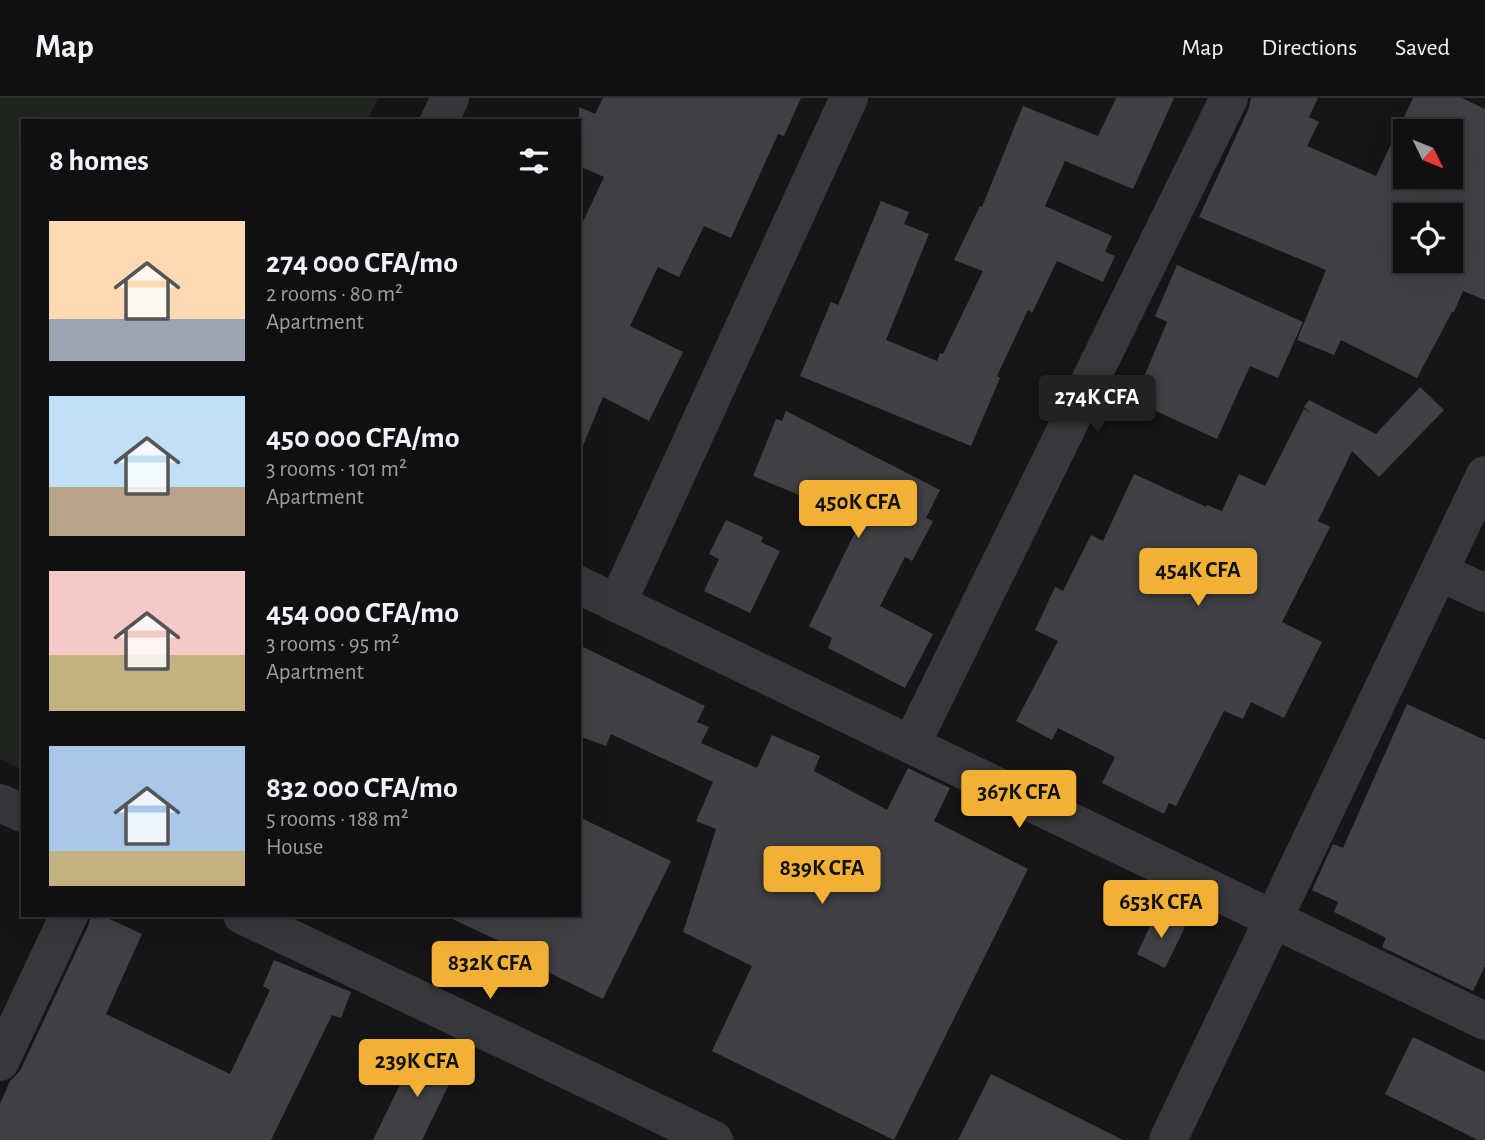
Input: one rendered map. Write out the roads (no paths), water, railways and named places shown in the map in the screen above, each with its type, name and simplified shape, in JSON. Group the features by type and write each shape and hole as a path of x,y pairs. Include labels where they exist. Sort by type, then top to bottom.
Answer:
{"street":[{"path":"440,119 450,98"},
{"path":"617,604 849,98"},
{"path":"911,745 1229,98"},
{"path":"1168,1140 1485,475"},
{"path":"1438,572 1485,593"},
{"path":"581,586 1485,1021"},
{"path":"0,803 21,812"},
{"path":"0,1062 68,917"},
{"path":"246,917 714,1140"}]}
